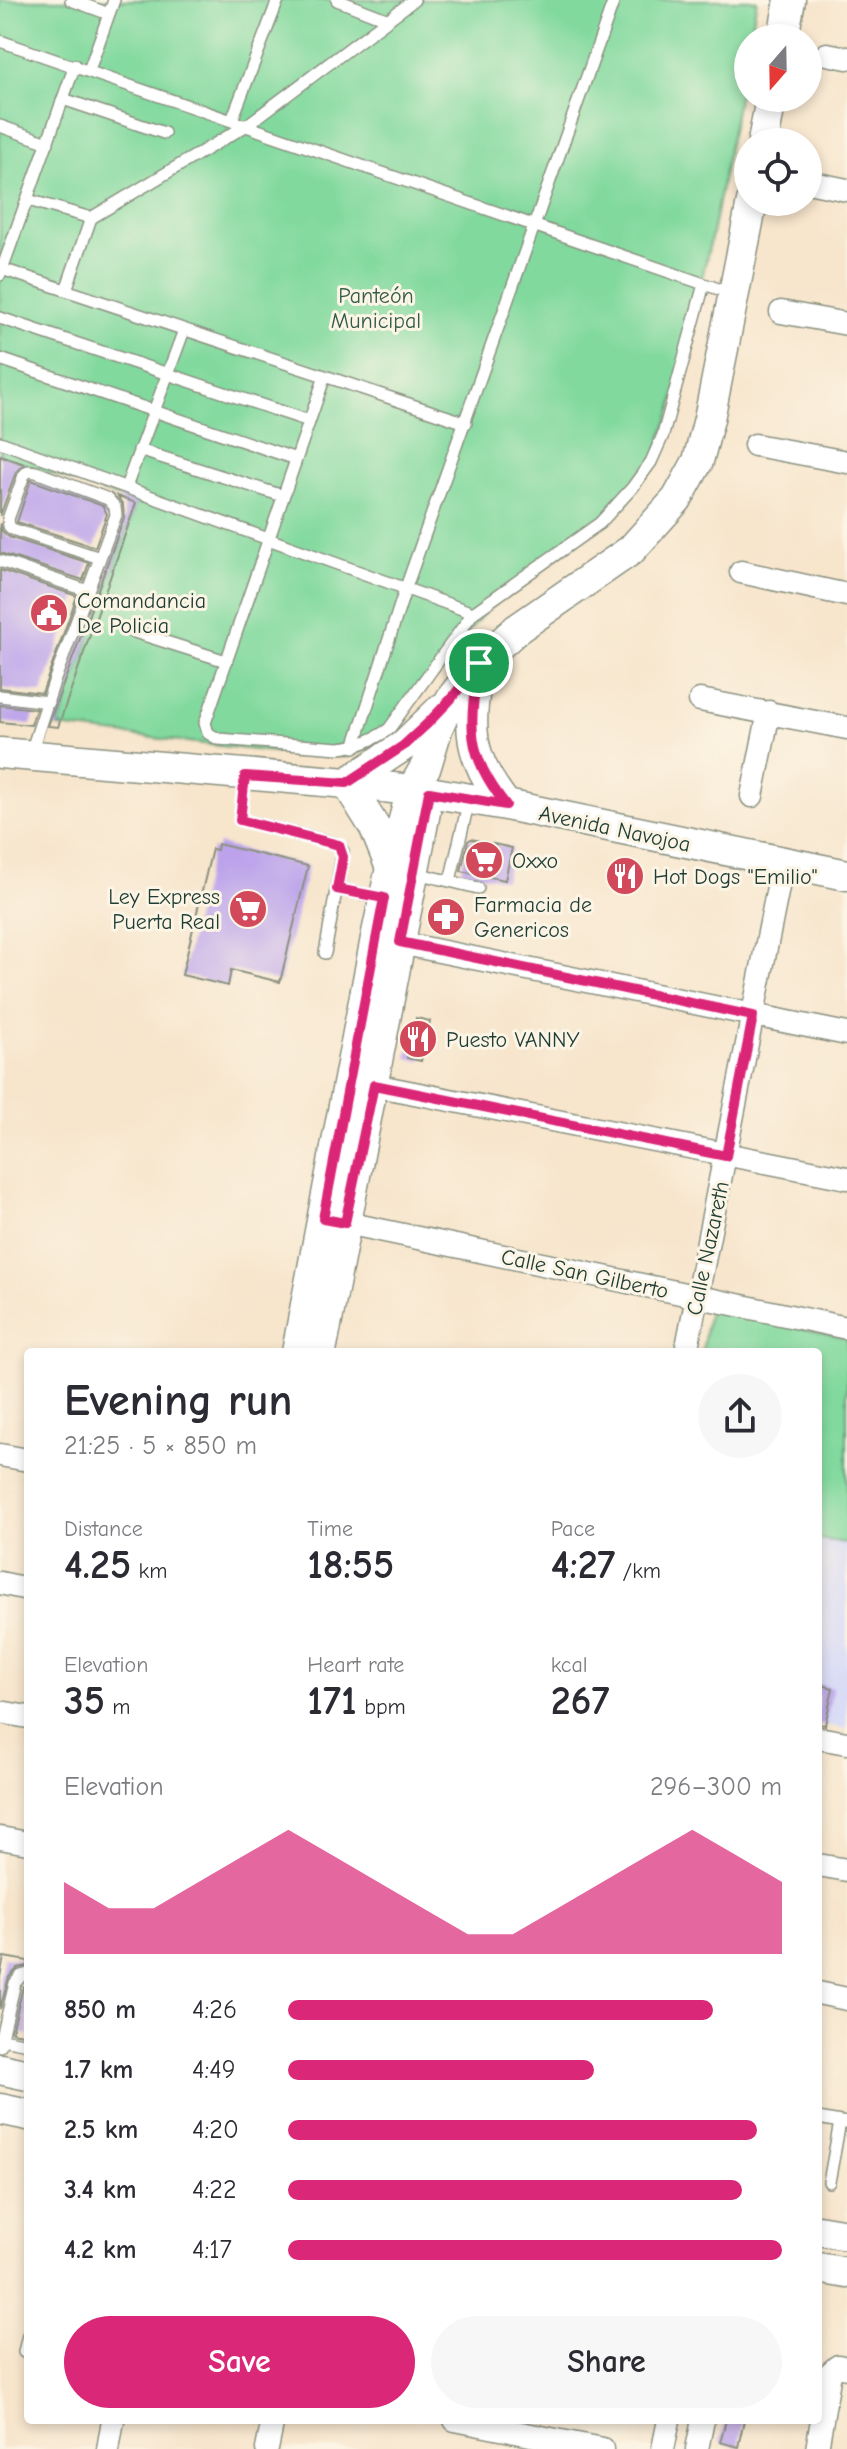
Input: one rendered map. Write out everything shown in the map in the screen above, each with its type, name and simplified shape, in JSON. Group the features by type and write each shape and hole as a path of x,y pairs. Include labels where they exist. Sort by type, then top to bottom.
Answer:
{"street":[{"path":"786,24 790,0"},
{"path":"822,185 847,190"},
{"path":"402,870 347,783 403,746 451,699 479,663 517,629 631,550 677,499 698,461 749,216"},
{"path":"781,312 847,324"},
{"path":"755,445 847,462"},
{"path":"741,572 847,595"},
{"path":"479,663 470,714 473,747 486,778 506,805"},
{"path":"298,1348 334,1221 402,870 422,783 438,726 451,699"},
{"path":"700,700 847,728"},
{"path":"752,796 769,712"},
{"name":"Avenida Navojoa","path":"0,753 245,776 347,783 422,783 469,798 847,875"},
{"name":"Calle Nazareth","path":"687,1348 783,862"},
{"path":"388,940 384,898 402,870"},
{"path":"388,940 847,1034"},
{"path":"361,1082 847,1178"},
{"path":"321,1348 334,1221"},
{"name":"Calle San Gilberto","path":"334,1221 847,1328"},
{"path":"0,1455 24,1459"},
{"path":"0,1583 24,1588"},
{"path":"0,1712 24,1716"},
{"path":"822,1739 847,1743"},
{"path":"0,1838 24,1842"},
{"path":"822,1866 847,1870"},
{"path":"822,1994 847,1999"},
{"path":"1,2051 24,2071"},
{"path":"0,2109 24,2114"},
{"path":"822,2231 847,2235"},
{"path":"822,2269 847,2273"},
{"path":"822,2420 830,2373 838,2366 847,2368"},
{"path":"108,2449 112,2424"},
{"path":"267,2449 272,2424"},
{"path":"478,2424 602,2449"},
{"path":"663,2449 668,2424"},
{"path":"697,2449 702,2424"},
{"path":"817,2449 821,2424"}],"lane":[{"path":"71,0 109,14"},
{"path":"89,70 114,0"},
{"path":"232,120 278,0"},
{"path":"337,0 386,19"},
{"path":"66,290 91,218 247,125 414,0"},
{"path":"354,747 405,590 614,0"},
{"path":"0,41 735,294"},
{"path":"75,65 1,272 66,290 466,423"},
{"path":"63,99 164,133"},
{"path":"0,126 48,143"},
{"path":"28,200 91,218"},
{"path":"325,376 205,723 208,733 218,739 354,747 371,741 389,729 473,613 600,523 651,462 663,435 704,284"},
{"path":"0,318 309,421"},
{"path":"126,487 184,330"},
{"path":"0,359 296,459"},
{"path":"0,442 473,613"},
{"path":"139,450 283,496"},
{"path":"30,756 116,515 115,507 108,499 28,471 8,519 9,526 100,558"},
{"path":"0,561 88,591"},
{"path":"128,630 226,661"},
{"path":"0,696 48,702"},
{"path":"245,776 240,820 339,845 343,857 325,953"},
{"path":"450,881 469,798"},
{"path":"402,870 478,888"},
{"path":"337,889 384,898"},
{"path":"24,1975 15,1983 1,2051 24,2045"},
{"path":"822,2119 844,2122 829,2182"}],"shaded area":[{"path":"822,1540 847,1543 847,1729 822,1725"}],"green space":[{"name":"Panteón Municipal","path":"0,0 757,0 752,24 734,24 735,112 712,234 672,409 652,464 628,501 483,614 384,735 368,749 346,757 265,751 58,727 136,504 0,455"},
{"path":"709,1309 847,1338 847,1543 822,1540 822,1348 703,1348"}],"building":[{"path":"0,455 24,464 16,472 0,516"},
{"path":"31,480 103,506 107,514 95,547 17,522"},
{"path":"117,496 136,503 58,727 48,726 124,518 123,505"},
{"path":"0,523 2,531 9,537 89,563 83,580 0,553"},
{"path":"0,570 77,596 42,693 0,688"},
{"path":"0,705 36,709 31,725 0,722"},
{"name":"Oxxo","path":"471,839 512,848 505,880 461,871"},
{"name":"Ley Express Puerta Real","path":"218,844 308,866 280,982 231,970 228,986 182,975 212,849 217,850"},
{"name":"Puesto VANNY","path":"416,1018 430,1021 421,1061 407,1058"},
{"path":"822,1685 833,1688 825,1725 822,1725"},
{"path":"4,1957 24,1960 24,1967 9,1977 0,2009 0,1977"},
{"path":"24,1986 24,2034 12,2032"},
{"path":"725,2424 743,2424 738,2447 720,2442"}],"place":[{"name":"Comandancia De Policia","path":"49,613"},
{"name":"Oxxo","path":"484,860"},
{"name":"Hot Dogs \"Emilio\"","path":"625,876"},
{"name":"Ley Express Puerta Real","path":"248,909"},
{"name":"Farmacia de Genericos","path":"446,917"},
{"name":"Puesto VANNY","path":"418,1039"}],"route":[{"path":"479,663 470,714 473,747 486,778 506,805 429,792 400,942 753,1016 726,1156 374,1085 345,1223 323,1219 384,898 337,889 343,857 339,845 240,820 245,776 347,783 403,746 451,699 479,663"}]}
